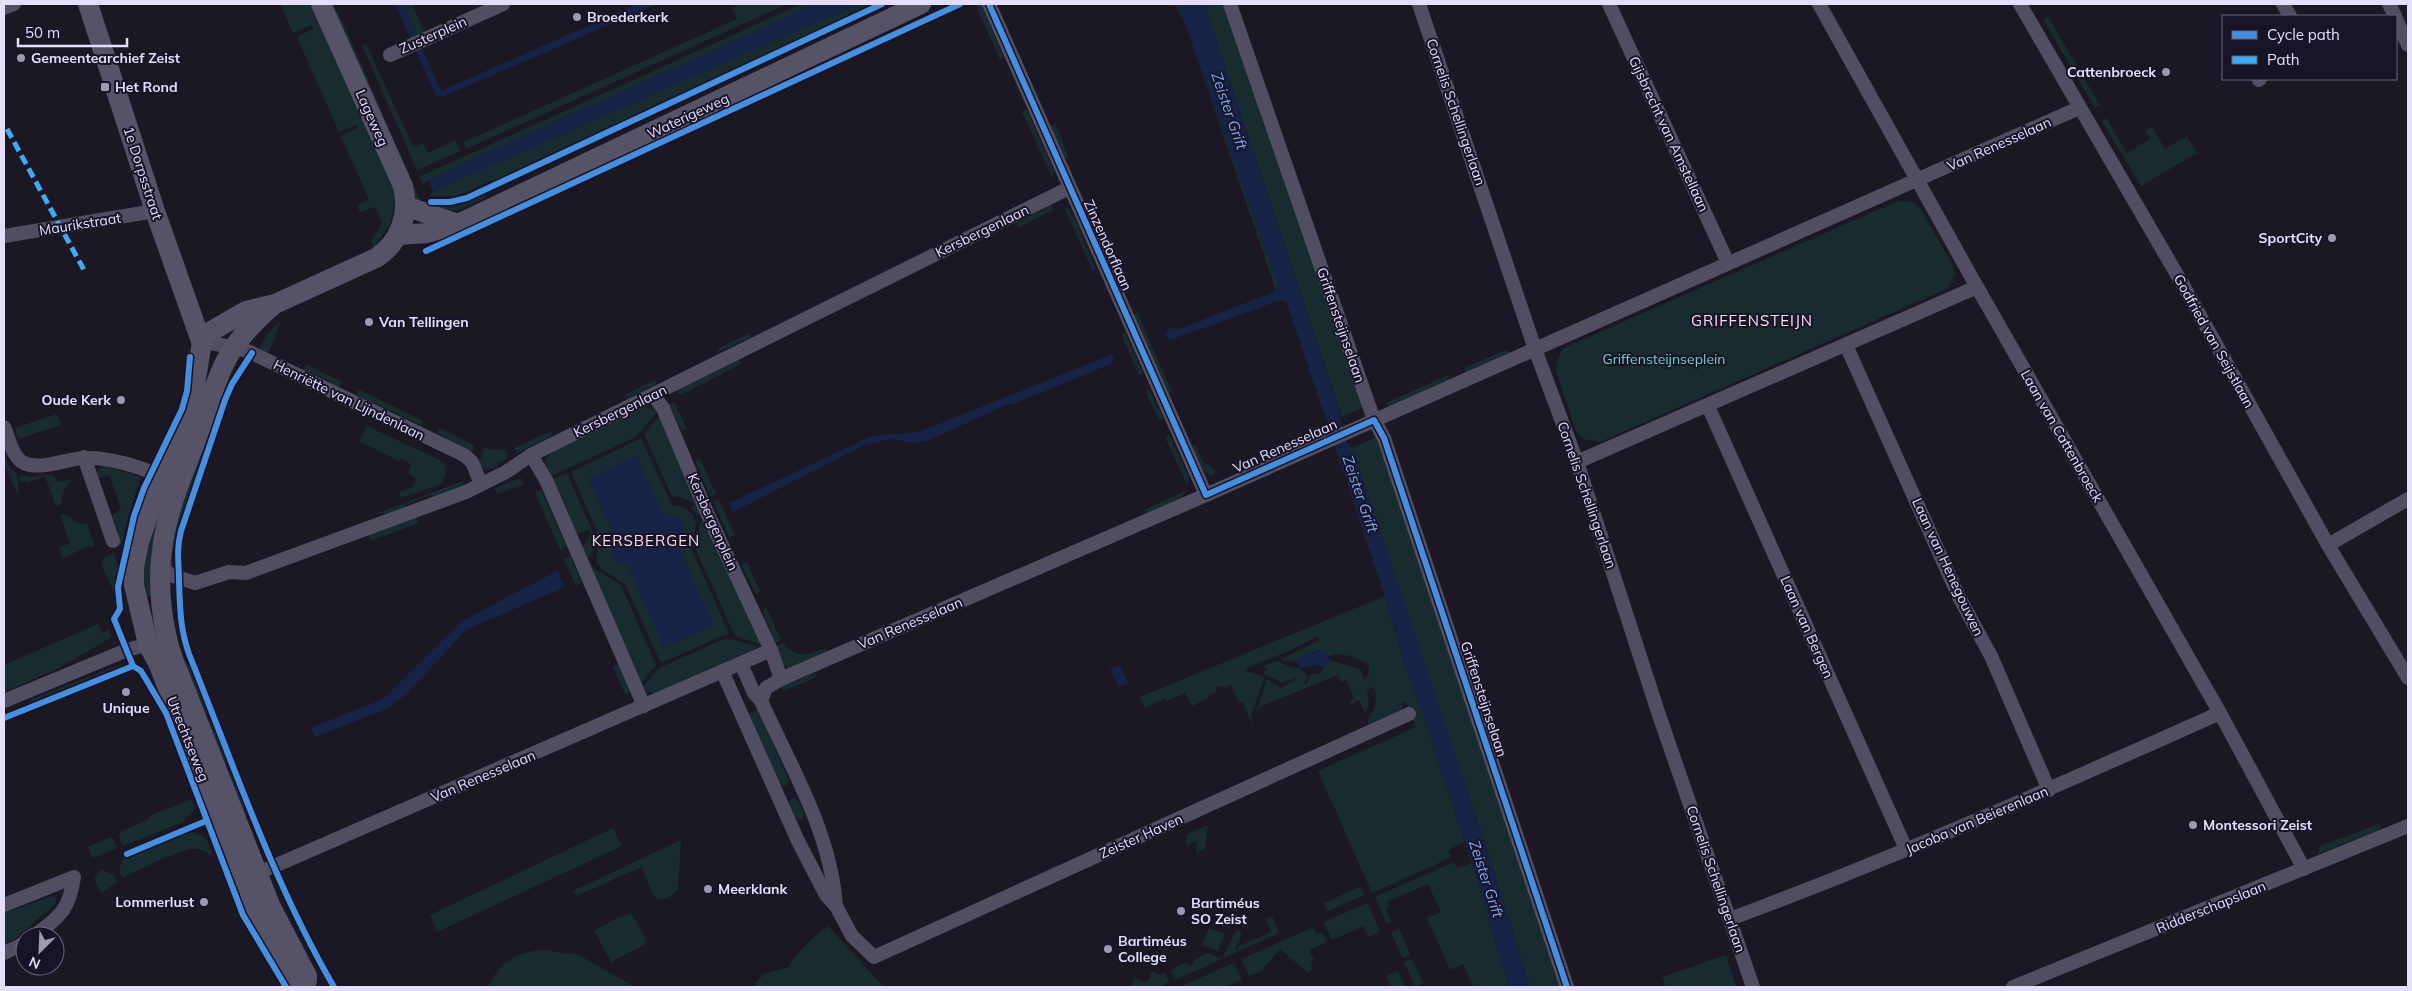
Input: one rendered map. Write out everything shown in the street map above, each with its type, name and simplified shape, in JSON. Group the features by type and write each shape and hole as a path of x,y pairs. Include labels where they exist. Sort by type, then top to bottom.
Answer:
{"main road":[{"name":"1e Dorpsstraat","path":"88,4 201,341"},
{"name":"Lageweg","path":"321,4 403,186 406,198 398,234"},
{"name":"Waterigeweg","path":"398,234 427,233 458,224 921,4"},
{"path":"405,206 458,224"},
{"path":"201,341 206,333 246,311 275,304 376,258 388,251 398,234"},
{"path":"235,346 258,319 275,304"},
{"name":"Utrechtseweg","path":"158,642 162,549 170,512 171,480 182,430 193,397 201,341"},
{"name":"Utrechtseweg","path":"235,346 139,542 134,567 134,585 138,606 158,642 251,876 270,905 307,976 306,987"}],"street":[{"path":"4,8 14,4"},
{"name":"Zusterplein","path":"390,54 503,4"},
{"name":"Zinzendorflaan","path":"989,4 1206,495"},
{"name":"Griffensteijnselaan","path":"1230,4 1374,420 1384,438 1567,987"},
{"name":"Cornelis Schellingerlaan","path":"1419,4 1535,349 1577,462 1753,987"},
{"name":"Gijsbrecht van Amstellaan","path":"1609,4 1728,263"},
{"name":"Laan van Cattenbroeck","path":"1818,4 2220,713 2304,869"},
{"name":"Godfried van Seijstlaan","path":"2020,4 2182,285 2328,545 2408,678"},
{"path":"2283,4 2289,15"},
{"path":"2397,24 2402,40"},
{"name":"Van Renesselaan","path":"1919,180 2079,108"},
{"path":"1535,349 1919,180"},
{"name":"Kersbergenlaan","path":"161,565 170,575 195,583 229,572 246,573 466,492 531,455 1069,188"},
{"name":"Maurikstraat","path":"4,236 156,211"},
{"path":"1577,462 1977,287"},
{"name":"Henriëtte van Lijndenlaan","path":"201,341 216,345 235,346 464,455 472,462 481,484"},
{"name":"Laan van Henegouwen","path":"1846,344 1959,597 1991,656 2049,790"},
{"name":"Van Renesselaan","path":"761,701 766,688 781,679 1206,495 1535,349"},
{"name":"Kersbergenplein","path":"653,395 663,408 708,515 771,650 781,679"},
{"name":"Laan van Bergen","path":"1708,406 1906,849"},
{"path":"4,427 15,455 25,463 38,465 84,458 117,461 171,480"},
{"path":"531,455 550,489 644,706"},
{"path":"84,458 113,541"},
{"path":"2328,545 2408,499"},
{"path":"4,701 127,650 158,642"},
{"path":"771,650 741,664 754,693 761,701 821,830 828,856 836,906"},
{"name":"Van Renesselaan","path":"251,876 741,664"},
{"path":"723,673 798,841 826,895 836,906"},
{"name":"Jacoba van Beierenlaan","path":"1730,919 1823,884 2049,790 2220,713"},
{"name":"Zeister Haven","path":"836,906 850,933 874,957 1409,714"},
{"path":"777,794 799,783"},
{"name":"Ridderschapslaan","path":"2013,987 2408,826"},
{"path":"798,841 821,830"},
{"path":"4,904 74,877 71,898 59,917 47,926"}],"green space":[{"path":"280,4 314,4 397,196 390,224 374,247 371,242 382,223 375,207 360,212 357,205 369,200 341,136 358,128 356,125 339,132 297,37 313,29 312,25 293,33"},
{"path":"329,4 333,4 345,27 423,207 414,199"},
{"path":"403,4 412,4 425,33 417,36"},
{"path":"737,4 787,4 466,149 464,142 737,19 733,9"},
{"path":"801,4 814,4 423,184 419,177"},
{"path":"858,4 876,4 495,183 493,180 457,196 430,196 433,191"},
{"path":"981,4 1004,57 1000,60 976,5"},
{"path":"1174,4 1178,4 1184,22"},
{"path":"1204,4 1223,4 1364,407 1342,417"},
{"path":"2048,17 2100,105 2095,108 2043,19"},
{"path":"1189,36 1278,284 1276,290"},
{"path":"366,44 413,147 423,143 428,153 455,140 460,151 417,170 362,45"},
{"path":"1027,110 1053,169 1053,179 1022,112"},
{"path":"2106,118 2127,153 2150,139 2145,130 2152,127 2165,149 2187,136 2197,153 2141,186 2102,121"},
{"path":"1055,124 1069,157 1065,159 1050,127"},
{"path":"484,193 486,198 458,210 436,211 437,205 456,204"},
{"name":"Griffensteijnseplein","path":"1900,200 1912,202 1920,208 1952,264 1955,274 1948,288 1600,442 1584,439 1576,431 1556,371 1558,357 1564,348"},
{"path":"1048,202 1050,202 1053,210 1019,227 1017,222 1045,209"},
{"path":"1068,208 1074,217 1096,270 1093,271 1065,209"},
{"path":"1137,312 1172,392 1169,393 1133,315"},
{"path":"280,321 267,356 259,350 270,331"},
{"path":"750,333 751,337 718,352 717,349"},
{"path":"1125,333 1143,373 1139,375 1121,334"},
{"path":"1505,350 1510,353 1466,372 1464,368"},
{"path":"739,360 741,364 680,395 677,390"},
{"path":"306,365 342,382 340,386 335,388 333,383 310,372 305,374"},
{"path":"1448,375 1449,380 1389,408 1386,403"},
{"path":"228,377 229,381 176,536 172,556 173,569 168,564 169,531"},
{"path":"655,380 656,384 626,399 625,395"},
{"path":"358,389 423,421 421,425 356,395"},
{"path":"1149,390 1163,417 1159,421 1146,392"},
{"path":"674,402 687,429 682,431 672,410 666,406"},
{"path":"650,407 658,411 636,437 549,477 544,465 550,453 641,408"},
{"path":"57,414 61,425 18,439 15,428"},
{"path":"660,415 704,513 698,515 691,507 694,507 694,504 684,498 672,496 644,434"},
{"path":"367,426 444,462 446,472 442,484 401,498 399,492 412,488 416,481 415,477 408,473 411,464 401,459 399,461 359,441"},
{"path":"439,428 474,445 472,453 467,452 464,447 437,433"},
{"path":"1328,429 1330,433 1280,454 1279,451"},
{"path":"551,431 553,436 517,453 514,448"},
{"path":"1169,435 1188,475 1189,483 1187,485 1165,437"},
{"path":"1377,437 1437,612 1560,987 1530,987 1489,855 1352,448"},
{"path":"641,438 672,505 683,507 694,516 696,526 691,548 729,633 661,663 625,584 602,569 596,561 599,536 571,472","holes":["636,456 663,514 669,514 682,539 678,545 612,543 616,539 589,479"]},
{"path":"1195,445 1203,462 1214,469 1215,473 1211,476 1202,469 1191,447"},
{"path":"484,448 506,450 508,458 499,462 497,467 486,470 479,464"},
{"path":"4,458 10,468 17,474 19,492 17,493 4,463"},
{"path":"700,458 716,494 710,496 695,461"},
{"path":"103,466 141,477 130,509 121,547 119,547 118,531 112,515 121,509 109,475 98,478 97,470"},
{"path":"567,473 595,537 592,555 589,558 585,557 581,549 590,536 590,529 574,535 550,480"},
{"path":"51,474 58,481 71,480 64,490 61,504 56,506 45,476 27,483 26,481 20,483 20,475 30,477"},
{"path":"521,478 524,484 497,494 495,488"},
{"path":"463,481 465,486 436,498 430,495 406,504 403,510 389,515 383,513 375,514"},
{"path":"541,490 566,546 560,550 535,492"},
{"path":"1187,490 1179,499 1146,514 1144,510"},
{"path":"718,498 735,536 729,537 713,501"},
{"path":"64,514 78,523 87,524 95,546 89,546 63,558 59,548 70,543 60,516"},
{"path":"416,517 419,523 370,541 369,534"},
{"path":"157,518 152,550 158,594 144,597 143,554"},
{"path":"707,518 761,641 760,644 735,636 696,550 700,521"},
{"path":"114,553 119,571 115,594 101,564 104,558"},
{"path":"570,556 582,582 576,586 564,559"},
{"path":"589,562 595,569 621,585 656,665 641,683"},
{"path":"747,562 760,592 756,594 741,565"},
{"path":"1385,596 1408,675 1426,723 1465,842 1448,850 1452,857 1372,893 1318,771 1416,727 1406,702 1401,704 1403,710 1368,724 1369,716 1374,710 1376,703 1375,689 1370,687 1367,691 1369,704 1365,714 1359,700 1350,705 1349,702 1354,698 1346,680 1341,682 1339,677 1335,676 1260,707 1255,715 1267,679 1281,688 1296,679 1295,677 1283,683 1264,674 1266,669 1263,666 1277,661 1293,668 1300,668 1308,675 1304,684 1306,685 1310,675 1320,673 1330,660 1361,670 1364,679 1369,674 1369,665 1349,656 1338,654 1328,656 1320,650 1298,658 1297,662 1280,660 1319,640 1318,636 1289,651 1246,668 1245,671 1263,676 1264,679 1251,715 1252,726 1243,701 1238,701 1231,685 1215,689 1216,692 1208,696 1208,698 1192,706 1185,693 1166,701 1165,698 1145,708 1140,697"},
{"path":"766,607 781,640 773,644 770,637 772,633 762,610"},
{"path":"98,624 102,633 109,630 112,637 59,668 4,692 4,665"},
{"path":"726,638 759,647 656,694 647,692 643,687 659,668"},
{"path":"783,643 797,654 812,653 825,648 827,653 792,668 785,666 780,661 774,647"},
{"path":"190,663 208,712 206,714 203,714 184,665"},
{"path":"122,664 123,667 31,705 29,700"},
{"path":"619,664 634,690 625,694 613,667"},
{"path":"814,673 817,677 784,691 782,686"},
{"path":"757,710 789,780 786,786 780,785 747,714"},
{"path":"211,720 228,761 225,764 222,764 208,721"},
{"path":"230,771 248,811 246,816 241,817 227,772"},
{"path":"793,798 798,800 804,814 802,819 795,818 788,802"},
{"path":"191,799 195,809 183,822 123,846 119,836 121,832 149,819 149,816"},
{"path":"2379,824 2381,829 2318,854 2320,846"},
{"path":"1208,825 1205,849 1196,853 1197,841 1186,846 1187,834"},
{"path":"613,828 622,846 437,932 430,915"},
{"path":"191,831 206,838 214,859 202,850 186,850 123,878 119,871 123,858"},
{"path":"110,837 117,848 92,858 88,847"},
{"path":"681,840 678,889 668,898 657,899 652,893 642,867 576,896 573,891"},
{"path":"1454,862 1457,868 1472,863 1509,987 1474,987 1463,964 1450,970 1427,918 1441,912 1428,884 1387,902 1389,907 1386,909 1391,921 1386,923 1375,897"},
{"path":"101,870 113,875 117,882 101,893 94,877"},
{"path":"1360,887 1364,895 1328,911 1324,903"},
{"path":"52,896 56,898 56,903 30,926 15,926 15,939 4,944 4,913"},
{"path":"1367,903 1380,931 1369,937 1364,926 1332,940 1324,922"},
{"path":"632,914 646,940 644,945 611,962 594,931 619,917"},
{"path":"1272,916 1279,933 1222,959 1236,930 1242,932 1235,950 1237,951 1239,946 1271,932 1266,919"},
{"path":"828,926 884,987 752,987 765,973 787,968 806,945"},
{"path":"1314,927 1317,934 1322,932 1327,942 1309,950 1314,960 1310,962 1313,967 1308,973 1280,949 1261,971 1249,976 1241,959"},
{"path":"1209,928 1225,934 1218,951 1202,945"},
{"path":"1399,928 1410,955 1403,959 1391,932"},
{"path":"542,950 577,954 635,987 488,987 497,971 509,960 524,953"},
{"path":"1208,953 1222,959 1175,980 1171,970 1184,963 1192,966 1195,959"},
{"path":"1726,955 1736,987 1666,987 1662,977"},
{"path":"1412,959 1423,983 1415,987 1404,962"},
{"path":"1234,963 1242,980 1225,987 1179,987"},
{"path":"1151,971 1160,975 1165,973 1169,982 1158,987 1131,987 1135,978 1143,982 1149,980"},
{"path":"1398,971 1405,987 1391,987 1386,976"}],"water":[{"path":"395,4 403,4 439,87 443,90 637,4 657,4 442,97 435,94"},
{"path":"814,4 858,4 433,191 428,181 718,49"},
{"name":"Zeister Grift","path":"1178,4 1204,4 1339,410 1345,439 1352,448 1420,649 1530,987 1509,987 1472,863 1426,723 1408,675 1387,602 1287,303 1281,301 1270,304 1171,340 1166,337 1166,332 1170,328 1179,329 1274,292 1278,284"},
{"path":"1110,355 1114,356 1113,363 1016,403 1006,405 927,441 914,443 892,439 866,444 733,512 729,503 872,436 919,432"},
{"path":"636,455 663,513 670,514 682,524 683,534 678,545 714,625 664,648 627,564 619,564 611,556 611,546 616,539 589,479"},
{"path":"557,571 565,587 466,630 406,695 384,710 315,737 311,728 383,699 462,621"},
{"path":"1320,650 1326,652 1330,659 1326,667 1316,665 1303,668 1298,666 1299,656 1313,654"},
{"path":"1120,665 1128,683 1119,687 1110,669"}],"marked path":[{"path":"7,129 84,270"}],"cycle path":[{"path":"431,202 450,202 467,198 882,4"},
{"path":"426,251 960,4"},
{"path":"989,4 1206,495 1374,420 1384,438 1567,987"},
{"path":"252,353 232,384 225,400 181,531 178,556 182,627 189,654 273,865 312,947 334,987"},
{"path":"190,357 187,391 182,409 144,488 134,516 118,587 120,609 114,619 133,666 141,671 166,713 243,915 286,987"},
{"path":"4,718 133,666"},
{"path":"127,854 206,821"}],"place":[{"name":"Broederkerk","path":"577,17"},
{"name":"Gemeentearchief Zeist","path":"21,58"},
{"name":"Cattenbroeck","path":"2166,72"},
{"name":"Het Rond","path":"105,87"},
{"name":"SportCity","path":"2332,238"},
{"name":"Van Tellingen","path":"369,322"},
{"name":"Oude Kerk","path":"121,400"},
{"name":"Unique","path":"126,692"},
{"name":"Montessori Zeist","path":"2193,825"},
{"name":"Meerklank","path":"708,889"},
{"name":"Lommerlust","path":"204,902"},
{"name":"Bartiméus SO Zeist","path":"1181,911"},
{"name":"Bartiméus College","path":"1108,949"}],"district":[{"name":"GRIFFENSTEIJN","path":"1752,321"},
{"name":"KERSBERGEN","path":"646,541"}]}
